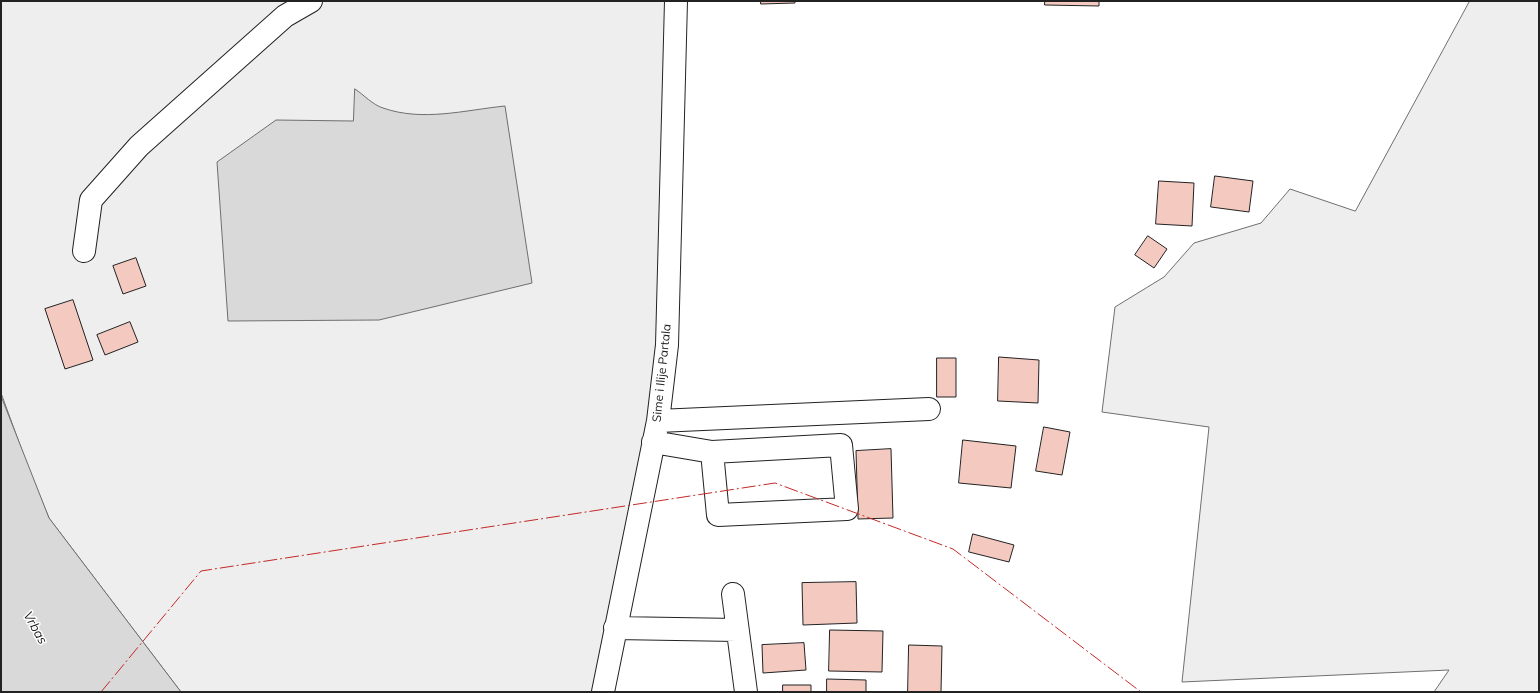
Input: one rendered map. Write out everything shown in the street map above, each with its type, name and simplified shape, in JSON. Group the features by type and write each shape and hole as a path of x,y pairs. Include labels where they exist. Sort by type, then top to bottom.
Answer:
{"street":[{"path":"84,251 91,200 139,146 285,16 312,1"},
{"name":"Sime i Ilije Partala","path":"603,692 658,421 667,345 676,1"},
{"path":"658,421 929,409"},
{"path":"653,442 712,452 841,445 847,509 718,515 712,452"},
{"path":"733,594 746,692"},
{"path":"615,628 737,630"}],"shaded area":[{"path":"1,1 676,1 667,345 603,692 181,692 49,518 28,467 1,393"},
{"path":"1470,1 1539,1 1539,692 1434,692 1449,670 1182,682 1209,427 1102,412 1115,307 1164,277 1194,243 1261,223 1290,189 1355,211"}],"water":[{"path":"355,89 379,107 413,114 444,114 505,106 532,283 379,320 228,321 217,162 276,120 353,121"},
{"name":"Vrbas","path":"1,396 49,518 181,692 1,692"}],"building":[{"path":"761,1 795,1 795,3 761,4"},
{"path":"1045,1 1099,1 1099,6 1045,5"},
{"path":"1215,176 1253,181 1249,212 1211,207"},
{"path":"1159,181 1194,183 1192,226 1156,224"},
{"path":"1148,236 1167,249 1154,268 1135,255"},
{"path":"136,258 146,286 123,294 113,266"},
{"path":"73,300 93,360 65,369 45,309"},
{"path":"130,322 138,342 105,355 97,335"},
{"path":"999,357 1039,360 1038,403 998,401"},
{"path":"937,358 956,358 956,397 937,397"},
{"path":"1044,427 1070,432 1062,475 1036,471"},
{"path":"963,440 1016,446 1011,488 959,483"},
{"path":"891,449 893,518 858,519 856,451"},
{"path":"973,534 1014,545 1009,562 969,552"},
{"path":"856,582 857,623 803,625 802,583"},
{"path":"830,630 883,631 882,672 829,671"},
{"path":"804,643 806,670 763,673 762,645"},
{"path":"909,645 942,646 941,692 908,692"},
{"path":"827,679 866,680 866,692 827,692"},
{"path":"783,685 811,685 811,692 783,692"}],"power":[{"path":"101,692 201,571 775,483 953,549 1141,692"}]}
